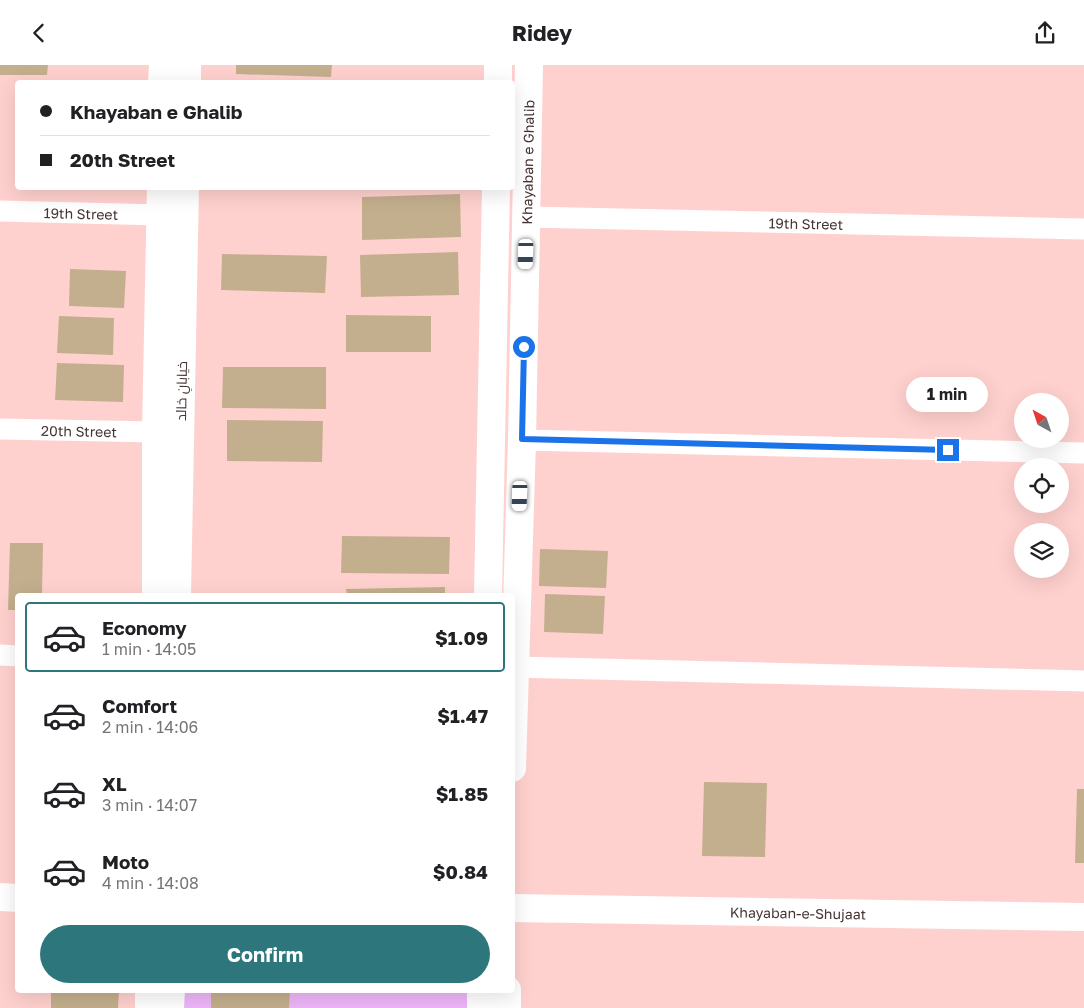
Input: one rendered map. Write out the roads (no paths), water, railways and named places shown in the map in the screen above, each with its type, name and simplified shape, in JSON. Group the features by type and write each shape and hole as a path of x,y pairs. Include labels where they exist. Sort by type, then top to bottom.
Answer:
{"street":[{"path":"162,65 162,80"},
{"path":"187,65 187,80"},
{"path":"498,65 498,80"},
{"name":"Khayaban e Ghalib","path":"515,667 522,439 529,65"},
{"name":"خیابانِ خالد","path":"156,593 156,432 162,190"},
{"name":"خیابانِ خالد","path":"178,593 185,190"},
{"path":"488,593 496,190"},
{"name":"19th Street","path":"0,211 161,215"},
{"name":"19th Street","path":"527,217 1084,229"},
{"name":"20th Street","path":"0,429 156,432"},
{"path":"522,439 1084,453"},
{"path":"0,655 15,656"},
{"path":"515,667 1084,681"},
{"path":"0,897 15,898"},
{"name":"Khayaban-e-Shujaat","path":"515,908 1084,917"},
{"path":"149,993 149,1008"},
{"path":"170,993 170,1008"},
{"path":"481,993 481,1008"},
{"path":"507,993 507,1008"}]}
